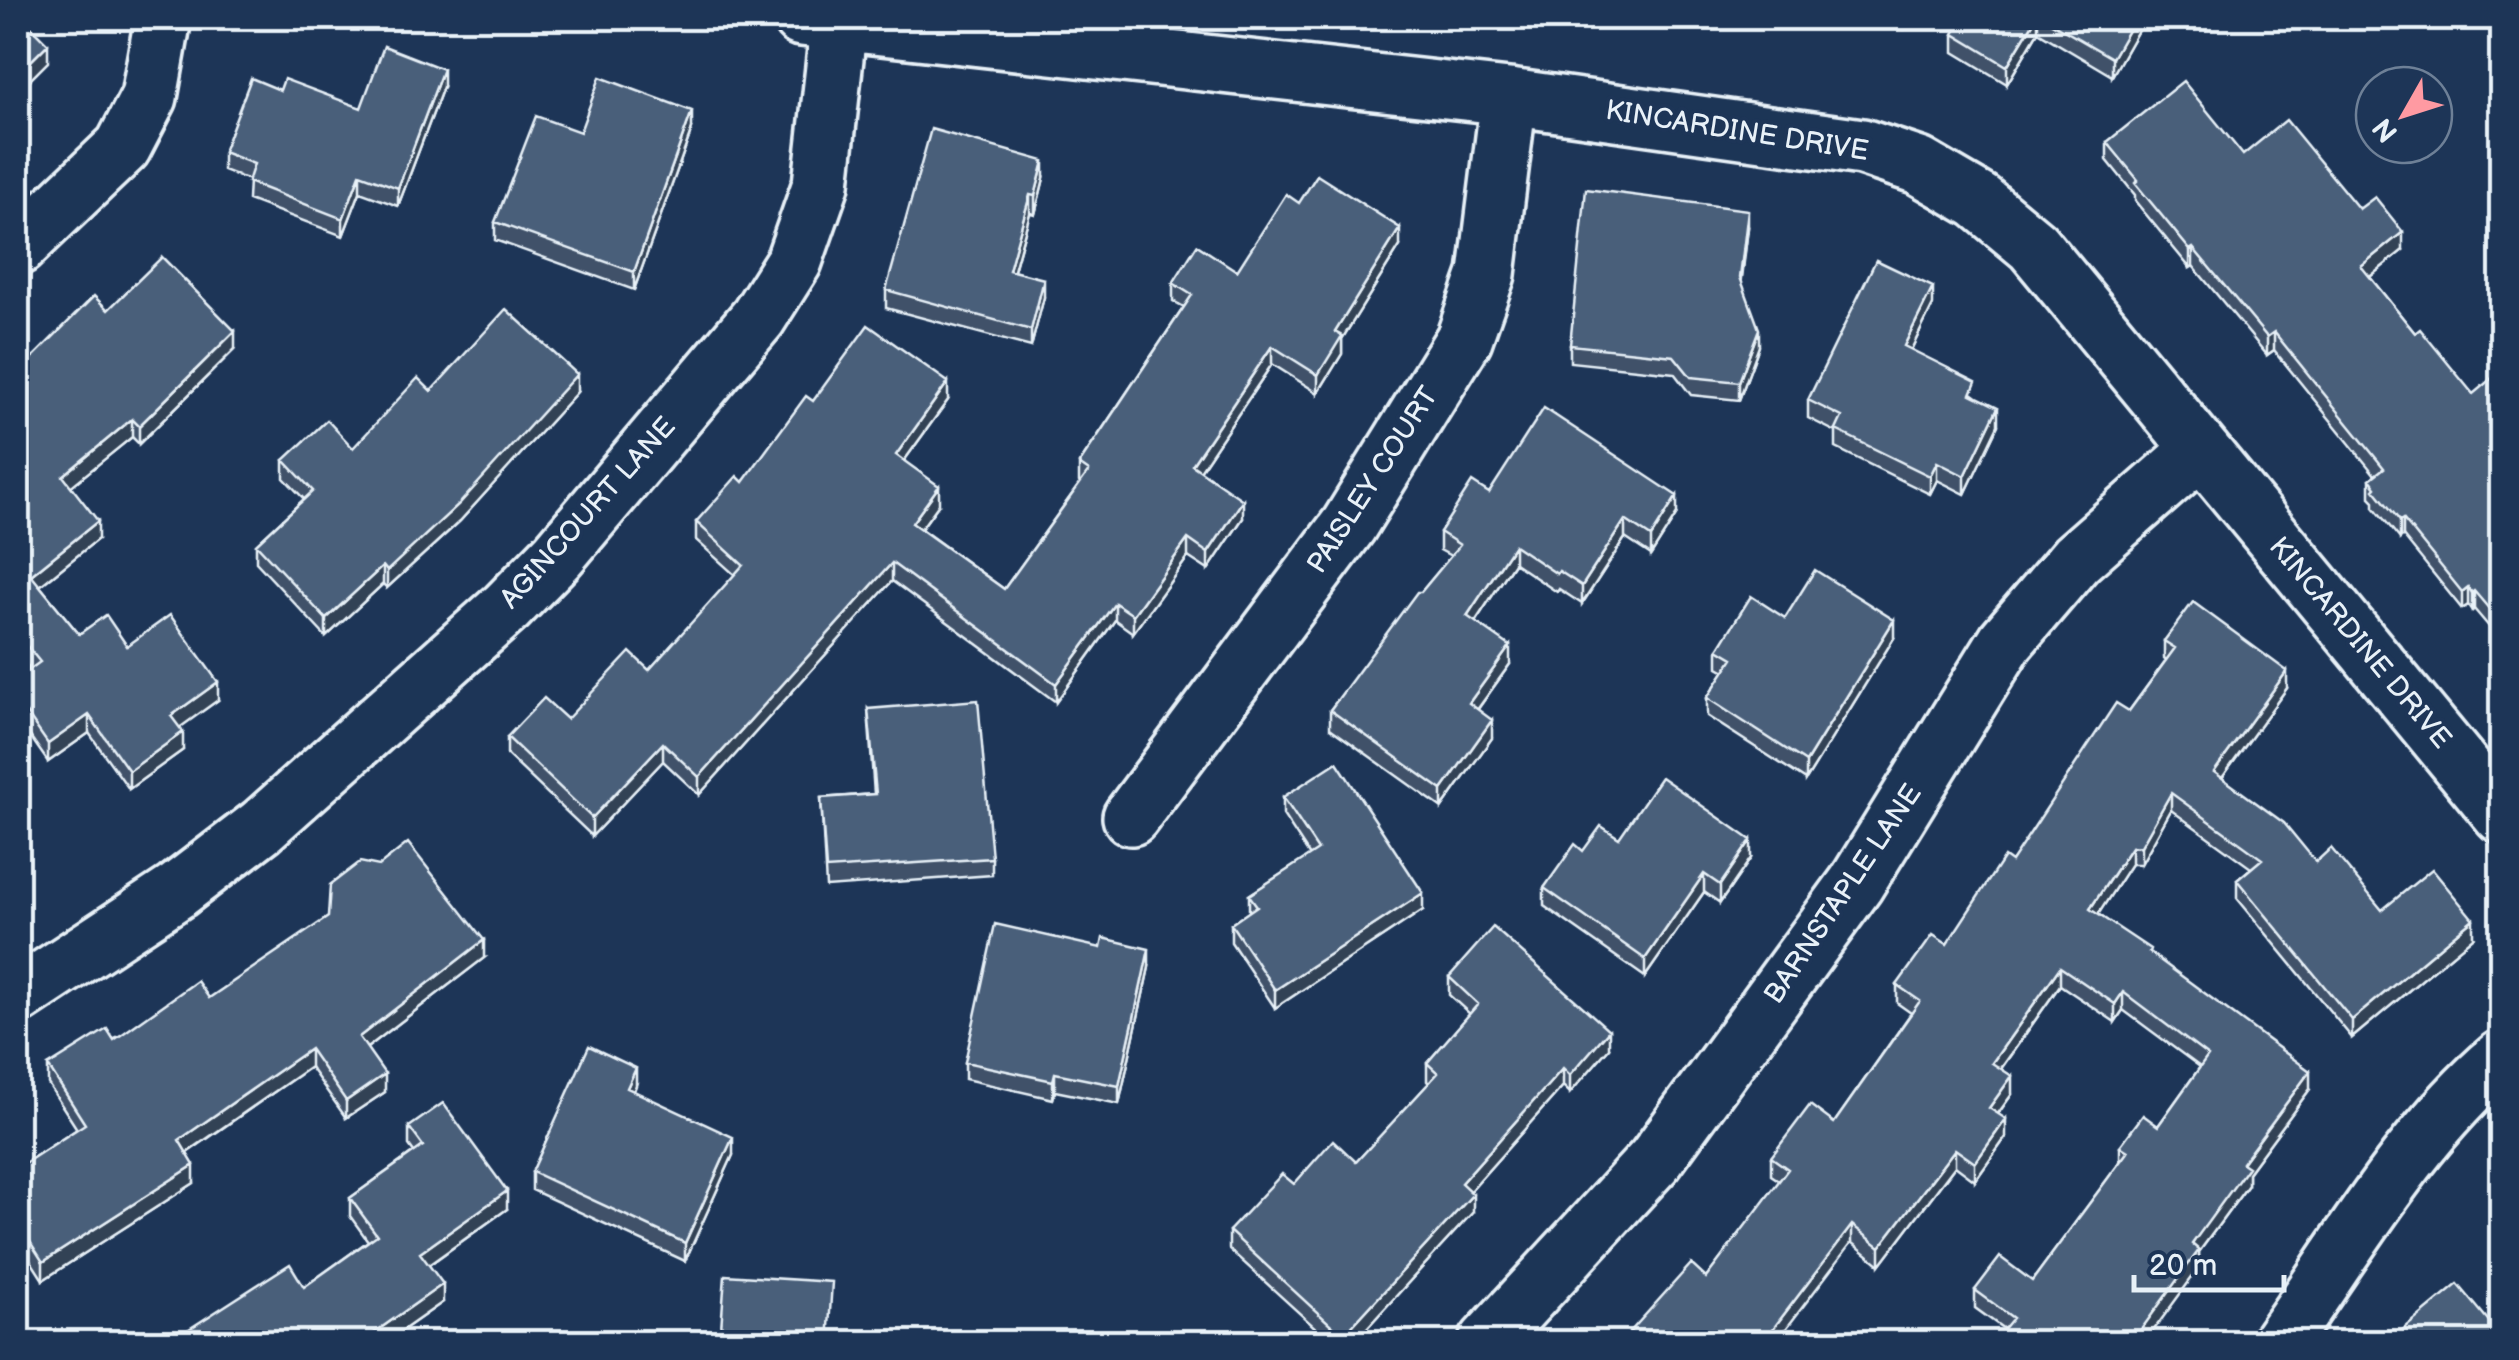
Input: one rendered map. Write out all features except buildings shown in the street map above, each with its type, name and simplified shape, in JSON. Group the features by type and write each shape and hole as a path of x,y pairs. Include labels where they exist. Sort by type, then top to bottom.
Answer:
{"street":[{"path":"18,247 124,147 149,97 163,18"},
{"name":"KINCARDINE DRIVE","path":"820,20 1509,97 1862,147 1918,166 1979,201 2033,246 2502,815"},
{"name":"AGINCOURT LANE","path":"18,996 176,892 262,826 508,607 608,496 758,318 794,261 820,184 820,20"},
{"name":"PAISLEY COURT","path":"1131,817 1350,525 1464,339 1487,274 1509,97"},
{"name":"BARNSTAPLE LANE","path":"1488,1342 1656,1160 1856,884 2006,641 2076,559 2200,450"},
{"path":"2280,1342 2410,1158 2474,1081 2502,1058"}]}
